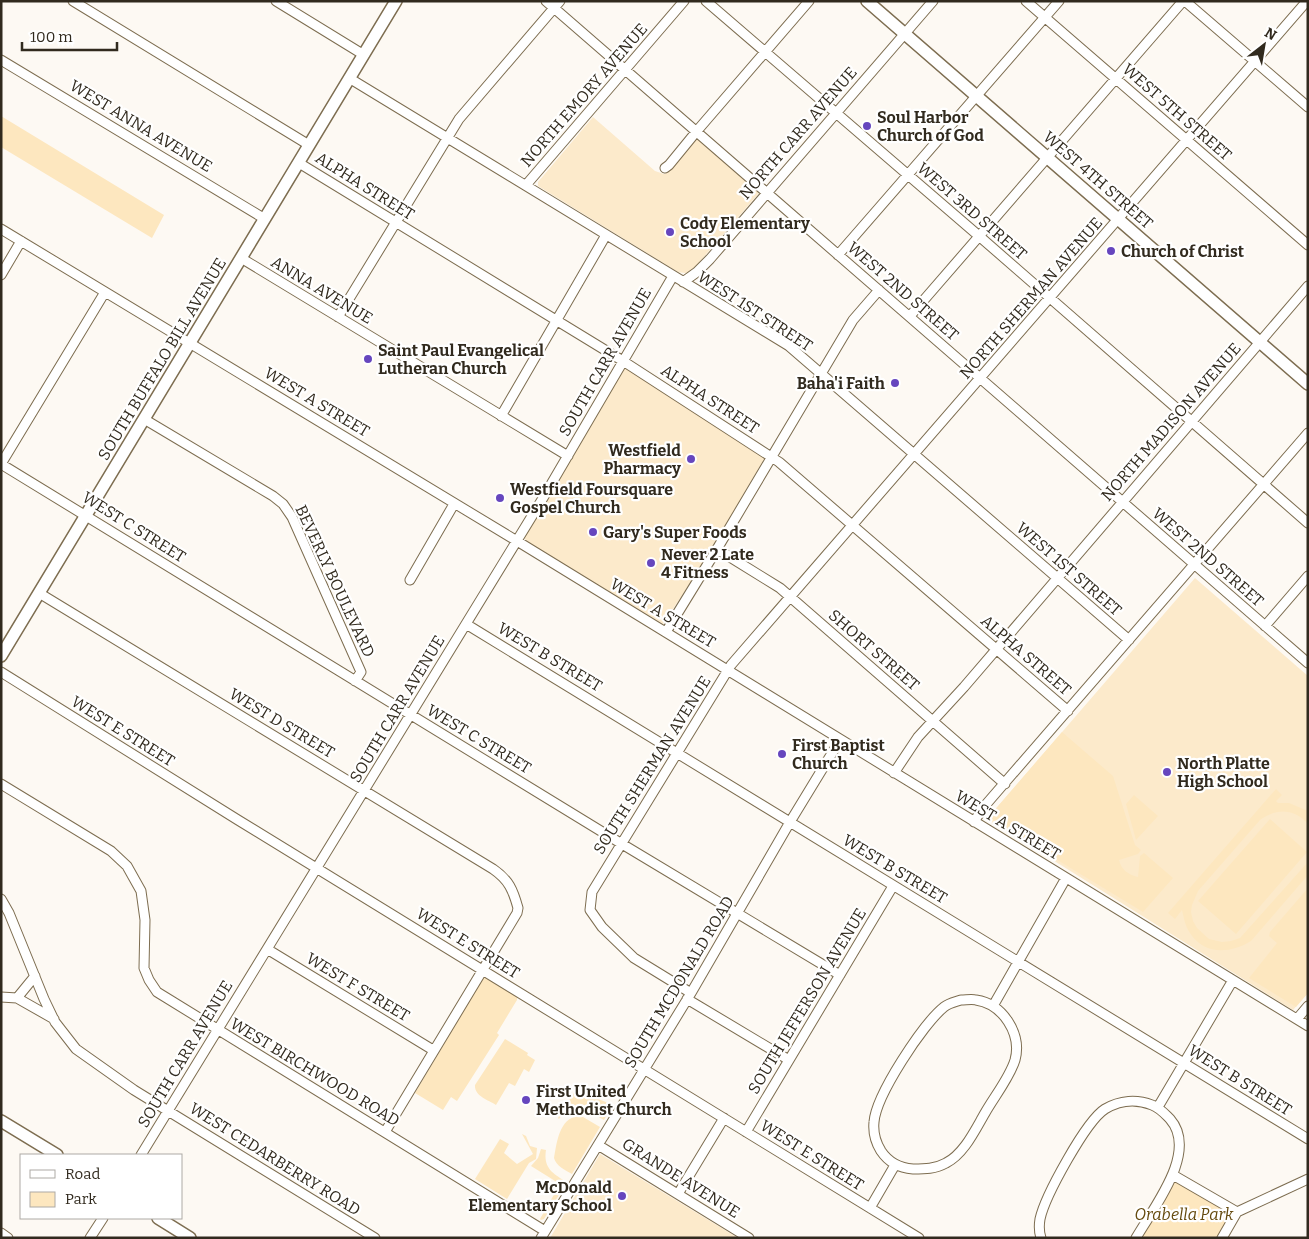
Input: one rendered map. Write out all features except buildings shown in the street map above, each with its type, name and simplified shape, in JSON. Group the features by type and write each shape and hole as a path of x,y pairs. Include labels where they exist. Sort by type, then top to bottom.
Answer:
{"main road":[{"name":"SOUTH BUFFALO BILL AVENUE","path":"1,656 396,1"},
{"name":"WEST 4TH STREET","path":"867,1 1308,384"},
{"path":"1,1121 54,1154"},
{"path":"160,1219 190,1238"}],"street":[{"path":"73,1 309,145"},
{"path":"276,1 364,55"},
{"name":"WEST 2ND STREET","path":"546,1 557,5 625,70 1308,663"},
{"name":"NORTH EMORY AVENUE","path":"526,185 684,1"},
{"name":"WEST 3RD STREET","path":"706,1 1308,523"},
{"path":"665,168 809,1"},
{"name":"NORTH CARR AVENUE","path":"683,282 710,259 933,1"},
{"name":"WEST 5TH STREET","path":"1026,1 1308,245"},
{"path":"838,255 1058,1"},
{"path":"910,316 1184,1 1308,107"},
{"name":"NORTH SHERMAN AVENUE","path":"914,454 1307,1"},
{"path":"338,317 459,119 557,5"},
{"name":"WEST ANNA AVENUE","path":"1,60 265,219"},
{"name":"WEST 1ST STREET","path":"350,78 789,346 1130,640"},
{"name":"ALPHA STREET","path":"298,163 624,361 772,457 1068,711"},
{"name":"WEST A STREET","path":"1,229 517,541 1308,1026"},
{"path":"501,416 606,235"},
{"path":"1,275 21,241"},
{"name":"ANNA AVENUE","path":"241,258 568,456"},
{"name":"SOUTH CARR AVENUE","path":"142,1154 517,541 673,276"},
{"name":"NORTH MADISON AVENUE","path":"894,773 918,737 1308,286"},
{"path":"666,632 718,549 853,320 879,290"},
{"path":"1,464 105,292"},
{"name":"BEVERLY BOULEVARD","path":"144,419 273,496 283,504 292,517 361,672 355,681"},
{"path":"974,822 1004,784 1308,433"},
{"name":"SOUTH SHERMAN AVENUE","path":"689,996 634,958 602,927 590,910 592,892 728,670 914,454"},
{"name":"WEST C STREET","path":"1,464 622,844 840,975"},
{"path":"410,580 454,504"},
{"name":"SHORT STREET","path":"718,549 761,575 791,597 1004,784"},
{"path":"1265,626 1308,576"},
{"name":"WEST D STREET","path":"39,593 504,876 518,908 482,969"},
{"name":"WEST B STREET","path":"466,624 1308,1139"},
{"name":"WEST E STREET","path":"1,672 918,1238"},
{"name":"SOUTH MCDONALD ROAD","path":"543,1235 689,996 840,740"},
{"name":"WEST BIRCHWOOD ROAD","path":"1,784 111,850 127,866 141,891 145,920 144,968 157,992 385,1132 543,1235"},
{"path":"993,1006 1066,878"},
{"name":"SOUTH JEFFERSON AVENUE","path":"746,1132 893,886"},
{"name":"WEST CEDARBERRY ROAD","path":"1,900 9,913 54,1019 76,1049 134,1090 374,1238"},
{"name":"WEST F STREET","path":"267,949 433,1050"},
{"path":"385,1132 482,969"},
{"path":"17,998 35,976"},
{"path":"1158,1108 1233,980"},
{"path":"689,996 789,1060"},
{"path":"1,997 17,998 54,1019"},
{"path":"961,1000 977,1000 993,1006 1001,1012 1012,1028 1016,1049 1015,1060 1010,1071 984,1115 959,1153 948,1162 935,1168 921,1169 895,1165 878,1146 874,1122 881,1097 927,1024 946,1005 961,1000"},
{"path":"1297,1019 1308,1006"},
{"path":"1041,1238 1040,1220 1046,1200 1090,1124 1106,1108 1140,1100 1158,1108 1174,1123 1178,1135 1178,1162 1173,1175 1136,1238"},
{"path":"678,1194 724,1118"},
{"name":"GRANDE AVENUE","path":"598,1144 749,1238"},
{"path":"870,1208 895,1165"},
{"path":"1173,1175 1237,1212"},
{"path":"1222,1238 1237,1212 1308,1179"},
{"path":"90,1238 102,1219"},
{"path":"1,1233 8,1238"}],"shaded area":[{"name":"Cody Elementary School","path":"593,117 655,171 664,174 669,172 697,138 759,193 691,272 678,272 538,186 538,182"},
{"path":"622,368 629,369 764,456 706,559 663,624 526,541 524,537"},
{"name":"North Platte High School","path":"1195,578 1308,676 1308,993 1293,1010 987,819"},
{"name":"McDonald Elementary School","path":"600,1154 738,1238 550,1238"}],"green space":[{"path":"1,116 164,215 152,238 1,147"},
{"path":"1062,732 1113,776 1135,845 1141,850 1138,854 1119,860 1123,869 1138,877 1140,856 1144,853 1173,878 1143,912 993,821 992,813"},
{"path":"1276,789 1282,795 1276,801 1278,803 1289,803 1308,811 1308,824 1297,815 1285,811 1272,813 1260,820 1198,891 1192,905 1193,921 1197,928 1209,939 1222,942 1240,938 1308,862 1308,875 1251,941 1226,950 1210,949 1196,940 1188,930 1182,910 1175,919 1168,913"},
{"path":"1134,795 1158,816 1136,840 1126,804"},
{"path":"1270,819 1307,852 1236,934 1198,901"},
{"path":"1308,888 1308,993 1296,1007 1249,978 1277,943 1269,936 1270,932"},
{"path":"483,978 517,997 517,1000 497,1033 499,1035 457,1101 451,1097 443,1110 415,1093"},
{"path":"505,1039 528,1053 527,1055 535,1060 529,1072 524,1069 515,1086 509,1083 496,1105 479,1095 475,1085"},
{"path":"578,1086 596,1098 613,1105 604,1120 581,1109 570,1110 558,1118"},
{"path":"578,1116 600,1127 572,1174 559,1166 554,1158 558,1138 563,1126 572,1118"},
{"path":"522,1134 526,1136 530,1146 537,1148 536,1159 529,1163 507,1199 475,1179 500,1139 509,1144 504,1153 517,1164 533,1154"},
{"path":"541,1149 546,1150 546,1161 550,1170 567,1182 544,1219 541,1220 560,1184 531,1166 538,1158"},
{"name":"Orabella Park","path":"1175,1181 1232,1215 1218,1238 1141,1238"}],"place":[{"name":"Soul Harbor Church of God","path":"867,126"},
{"name":"Cody Elementary School","path":"670,232"},
{"name":"Church of Christ","path":"1111,251"},
{"name":"Saint Paul Evangelical Lutheran Church","path":"368,359"},
{"name":"Baha'i Faith","path":"895,383"},
{"name":"Westfield Pharmacy","path":"691,459"},
{"name":"Westfield Foursquare Gospel Church","path":"500,498"},
{"name":"Gary's Super Foods","path":"593,532"},
{"name":"Never 2 Late 4 Fitness","path":"651,563"},
{"name":"First Baptist Church","path":"782,754"},
{"name":"North Platte High School","path":"1167,772"},
{"name":"First United Methodist Church","path":"526,1100"},
{"name":"McDonald Elementary School","path":"622,1196"}]}
